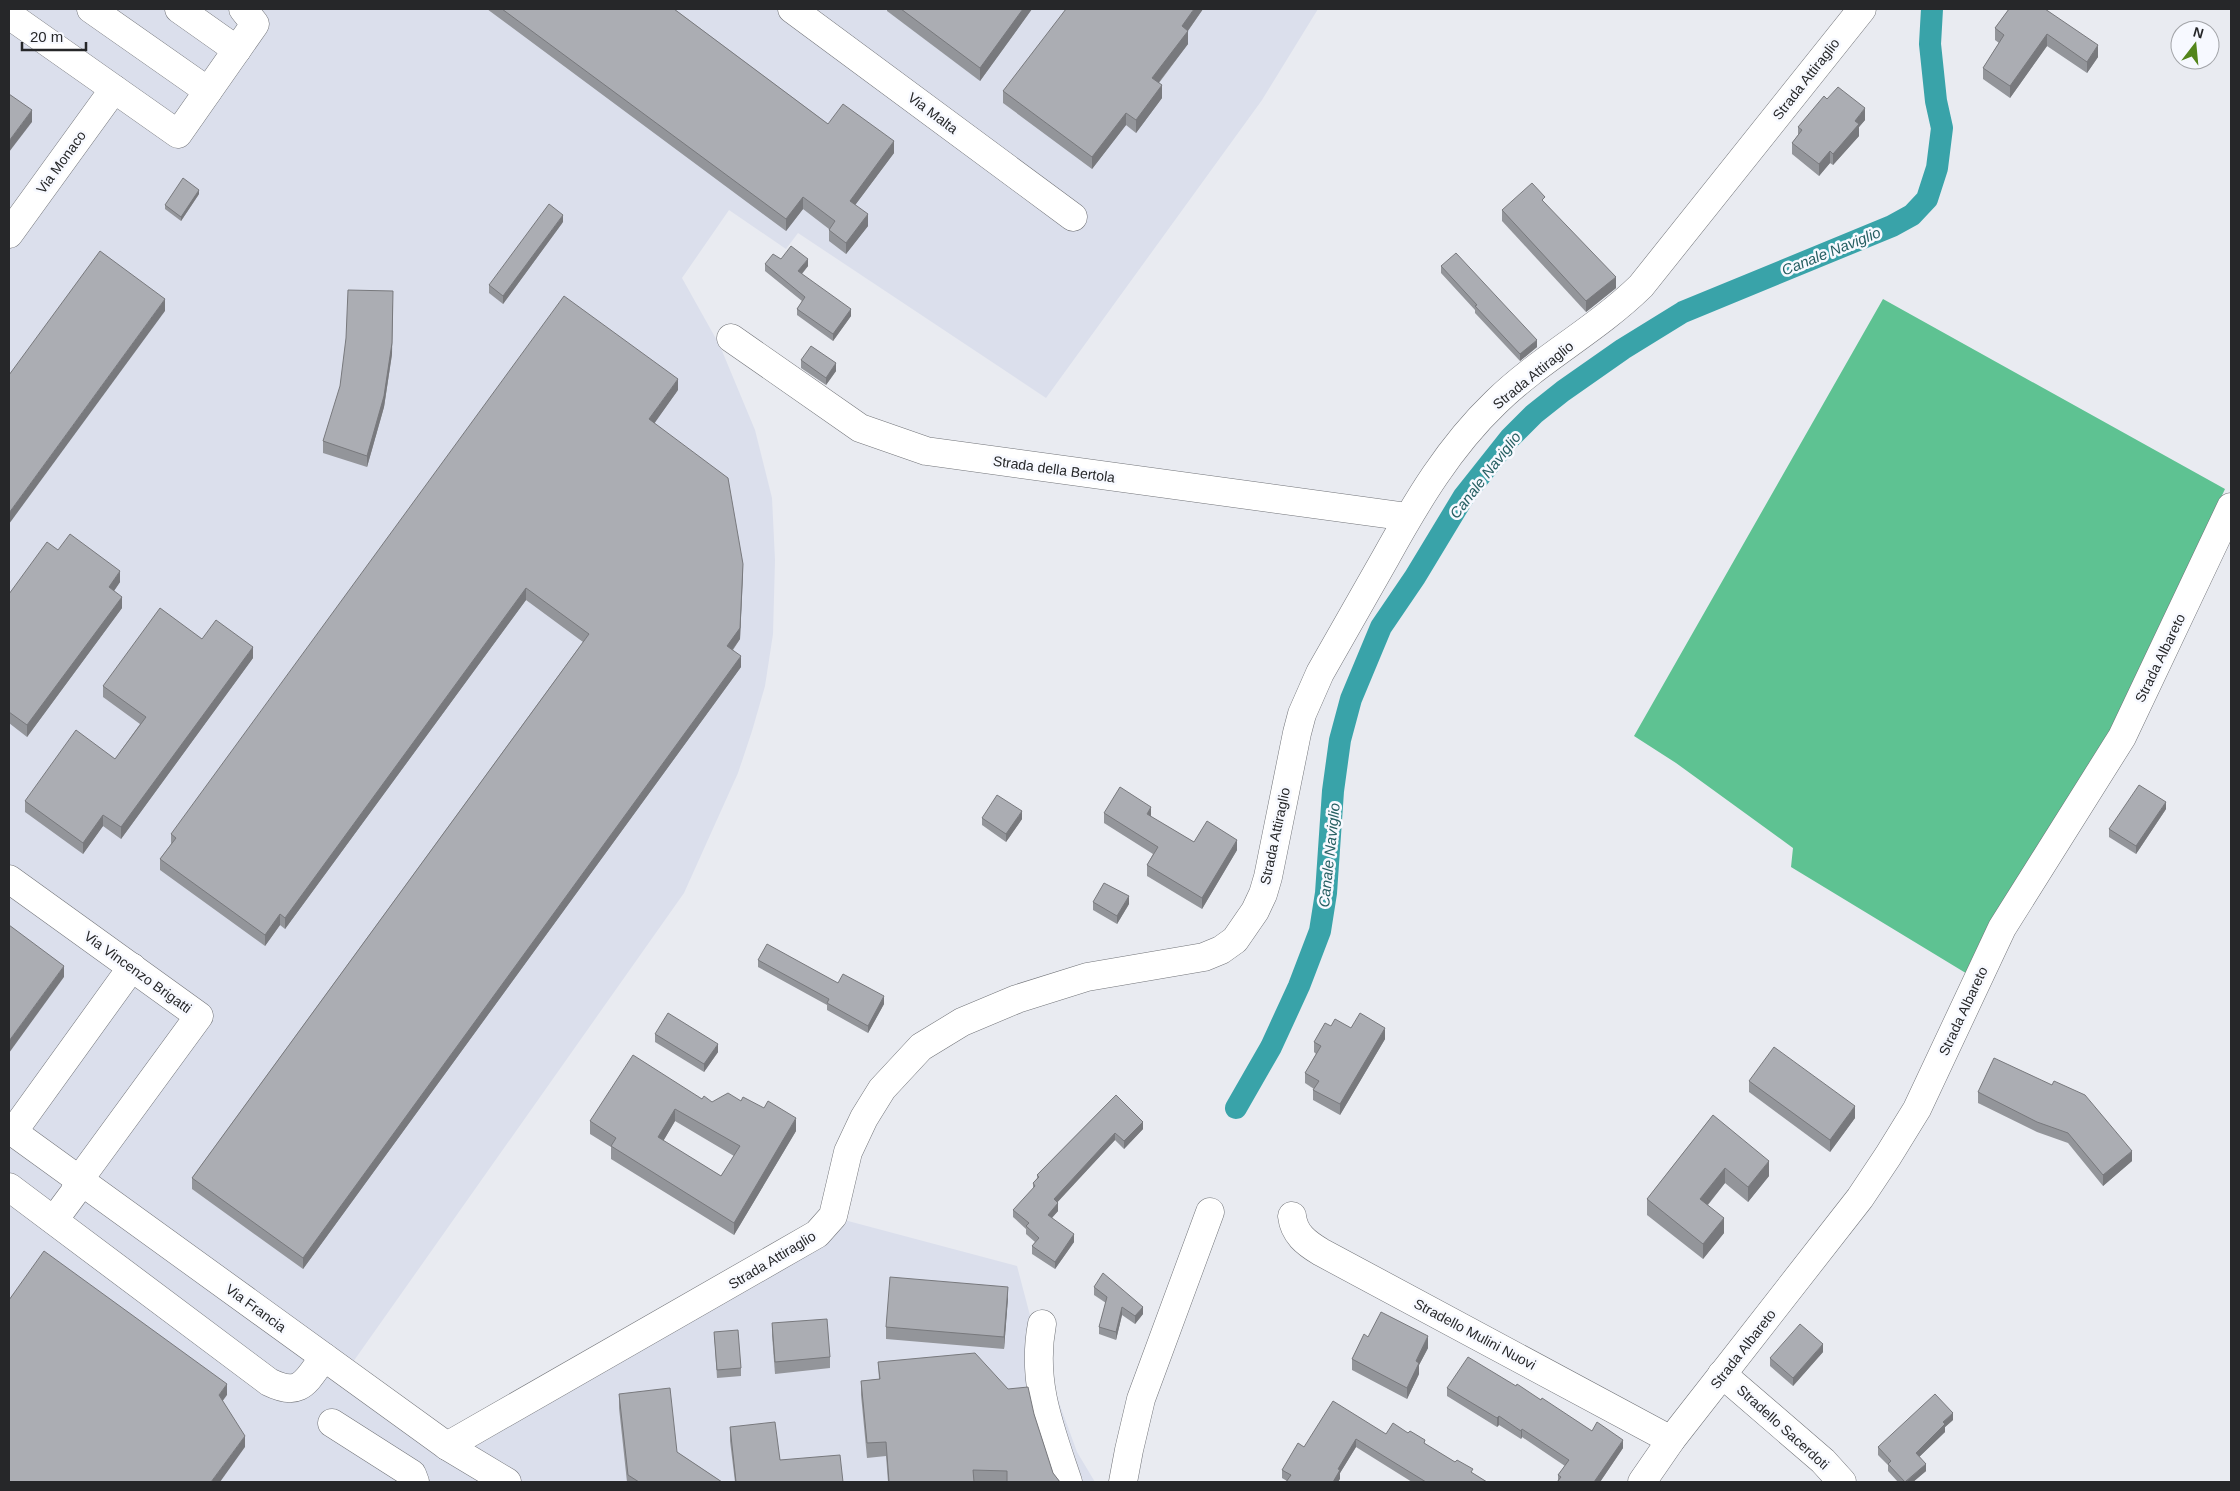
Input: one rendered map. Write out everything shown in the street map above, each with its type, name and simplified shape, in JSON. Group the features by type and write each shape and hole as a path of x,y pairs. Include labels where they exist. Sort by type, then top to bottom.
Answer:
{"street":[{"path":"91,9 208,91"},
{"path":"179,9 238,50"},
{"path":"9,15 178,134 255,24 244,9"},
{"name":"Via Malta","path":"792,9 1073,217"},
{"name":"Strada Attiraglio","path":"447,1446 817,1234 834,1216 848,1152 864,1118 882,1088 921,1047 962,1022 1017,999 1087,977 1204,957 1220,950 1235,940 1255,911 1268,877 1297,733 1310,695 1320,673 1408,517 1441,465 1496,402 1526,377 1602,321 1641,286 1862,9"},
{"name":"Via Monaco","path":"9,234 114,89"},
{"name":"Strada della Bertola","path":"731,338 860,428 926,451 1408,517"},
{"name":"Strada Albareto","path":"1642,1482 1722,1374 1860,1198 1917,1108 2002,928 2122,737 2231,507"},
{"name":"Via Vincenzo Brigatti","path":"9,879 199,1016 79,1180"},
{"path":"11,1131 132,967"},
{"name":"Via Francia","path":"11,1131 447,1446 507,1482"},
{"path":"54,1220 74,1193 79,1180"},
{"path":"9,1187 269,1382 280,1388 297,1388 304,1385 324,1357"},
{"path":"1124,1482 1129,1450 1141,1399 1210,1212"},
{"name":"Stradello Mulini Nuovi","path":"1292,1216 1296,1230 1302,1239 1321,1252 1672,1440"},
{"path":"1042,1324 1038,1345 1039,1385 1068,1482"},
{"name":"Stradello Sacerdoti","path":"1722,1374 1823,1461 1842,1482"},
{"path":"332,1423 412,1474 415,1482"}],"shaded area":[{"path":"9,9 1318,9 1262,100 1046,398 798,233 786,249 729,210 682,278 720,346 755,430 772,498 775,560 773,634 765,686 752,731 738,773 684,893 353,1362 447,1432 833,1217 1017,1266 1037,1342 1077,1452 1095,1482 9,1482"}],"green space":[{"path":"1883,299 2225,489 2108,741 1969,975 1791,867 1793,848 1676,763 1634,736"}],"building":[{"path":"502,9 674,9 828,124 843,104 894,141 850,201 868,214 846,243 829,230 835,221 803,197 786,219"},
{"path":"901,9 1023,9 980,68"},
{"path":"1066,9 1194,9 1182,26 1188,31 1152,78 1162,85 1136,120 1126,113 1092,157 1003,91"},
{"path":"2009,9 2045,9 2098,45 2087,62 2047,34 2010,86 1983,68 2004,35 1995,28"},
{"path":"1838,87 1865,108 1855,121 1859,124 1833,154 1830,151 1819,164 1792,143 1802,130 1798,127 1824,96 1827,99"},
{"path":"9,94 32,110 9,141"},
{"path":"183,178 199,190 181,217 165,205"},
{"path":"1532,183 1545,197 1542,200 1616,277 1586,301 1502,210"},
{"path":"549,204 563,215 503,296 489,285"},
{"path":"791,246 808,259 798,271 851,309 833,334 797,309 805,297 765,264 773,254 781,259"},
{"path":"100,251 165,299 9,513 9,375"},
{"path":"1456,253 1537,340 1520,354 1441,266"},
{"path":"348,290 393,291 392,343 384,396 367,456 323,441 340,386 346,338"},
{"path":"564,296 678,379 649,419 728,478 743,564 740,628 727,646 741,656 303,1258 192,1178 589,634 526,588 285,918 280,914 265,935 160,859 176,838 171,834"},
{"path":"811,346 836,363 826,378 801,360"},
{"path":"70,534 120,571 109,587 122,597 27,725 9,712 9,594 47,542 58,550"},
{"path":"160,608 202,639 216,620 253,647 121,827 103,815 83,843 25,801 76,730 115,759 146,717 103,686"},
{"path":"2139,785 2166,802 2136,846 2109,829"},
{"path":"1120,787 1151,807 1147,814 1194,842 1207,821 1237,840 1202,898 1147,865 1158,847 1104,813"},
{"path":"997,795 1022,811 1006,834 982,818"},
{"path":"1104,883 1129,896 1117,916 1093,902"},
{"path":"9,925 64,966 9,1041"},
{"path":"767,944 838,983 843,974 884,996 868,1026 827,1003 829,999 758,960"},
{"path":"668,1013 718,1044 704,1064 655,1034"},
{"path":"1360,1013 1385,1028 1340,1104 1313,1090 1319,1081 1305,1073 1321,1046 1314,1042 1325,1023 1331,1026 1335,1019 1351,1028"},
{"path":"1774,1047 1855,1106 1830,1140 1749,1081"},
{"path":"633,1055 702,1099 704,1096 712,1102 728,1093 741,1101 743,1097 764,1108 768,1101 796,1118 734,1223 611,1146 616,1138 590,1121","holes":["675,1109 740,1146 721,1176 658,1137"]},
{"path":"1994,1058 2052,1085 2054,1081 2085,1095 2132,1151 2103,1175 2068,1133 2037,1122 1978,1092"},
{"path":"1116,1095 1143,1122 1124,1141 1115,1133 1054,1199 1058,1203 1048,1215 1074,1234 1055,1262 1032,1246 1039,1238 1026,1226 1029,1223 1013,1210 1035,1186 1033,1183 1039,1177 1037,1175"},
{"path":"1713,1115 1769,1161 1748,1187 1725,1168 1700,1199 1724,1218 1703,1244 1647,1199"},
{"path":"44,1251 227,1384 219,1395 245,1436 211,1482 9,1482 9,1300"},
{"path":"1103,1273 1143,1307 1135,1316 1122,1307 1116,1332 1099,1327 1107,1297 1094,1287"},
{"path":"890,1277 1008,1287 1004,1337 886,1327"},
{"path":"1381,1312 1428,1336 1416,1361 1419,1363 1407,1388 1352,1359 1364,1334 1368,1337"},
{"path":"827,1319 830,1357 775,1362 772,1323"},
{"path":"1800,1324 1823,1344 1793,1378 1770,1358"},
{"path":"738,1330 741,1368 717,1370 714,1332"},
{"path":"975,1353 1008,1389 1028,1387 1034,1414 1053,1473 1060,1482 1007,1482 1007,1471 973,1470 974,1482 889,1482 886,1442 867,1443 861,1381 880,1379 878,1362"},
{"path":"1468,1357 1516,1386 1517,1384 1541,1400 1542,1398 1592,1431 1597,1422 1623,1440 1594,1482 1557,1482 1561,1477 1558,1475 1569,1460 1522,1429 1521,1431 1499,1416 1497,1418 1447,1388"},
{"path":"670,1388 677,1452 722,1482 639,1482 628,1475 619,1394"},
{"path":"1935,1394 1953,1413 1943,1422 1945,1424 1916,1453 1926,1464 1905,1482 1888,1464 1891,1461 1878,1447"},
{"path":"1333,1401 1386,1434 1393,1423 1408,1433 1410,1431 1425,1440 1424,1443 1455,1462 1457,1460 1473,1469 1471,1472 1487,1482 1426,1482 1356,1439 1338,1469 1340,1470 1333,1482 1286,1482 1291,1475 1282,1470 1298,1443 1304,1447"},
{"path":"775,1422 780,1460 840,1455 843,1482 736,1482 730,1427"}],"waterway":[{"name":"Canale Naviglio","path":"1236,1108 1271,1047 1299,986 1320,931 1326,893 1333,791 1340,740 1351,699 1381,627 1415,577 1464,496 1510,438 1534,414 1563,391 1623,349 1683,312 1892,226 1912,215 1927,199 1937,168 1942,128 1936,101 1930,44 1932,9"}]}
